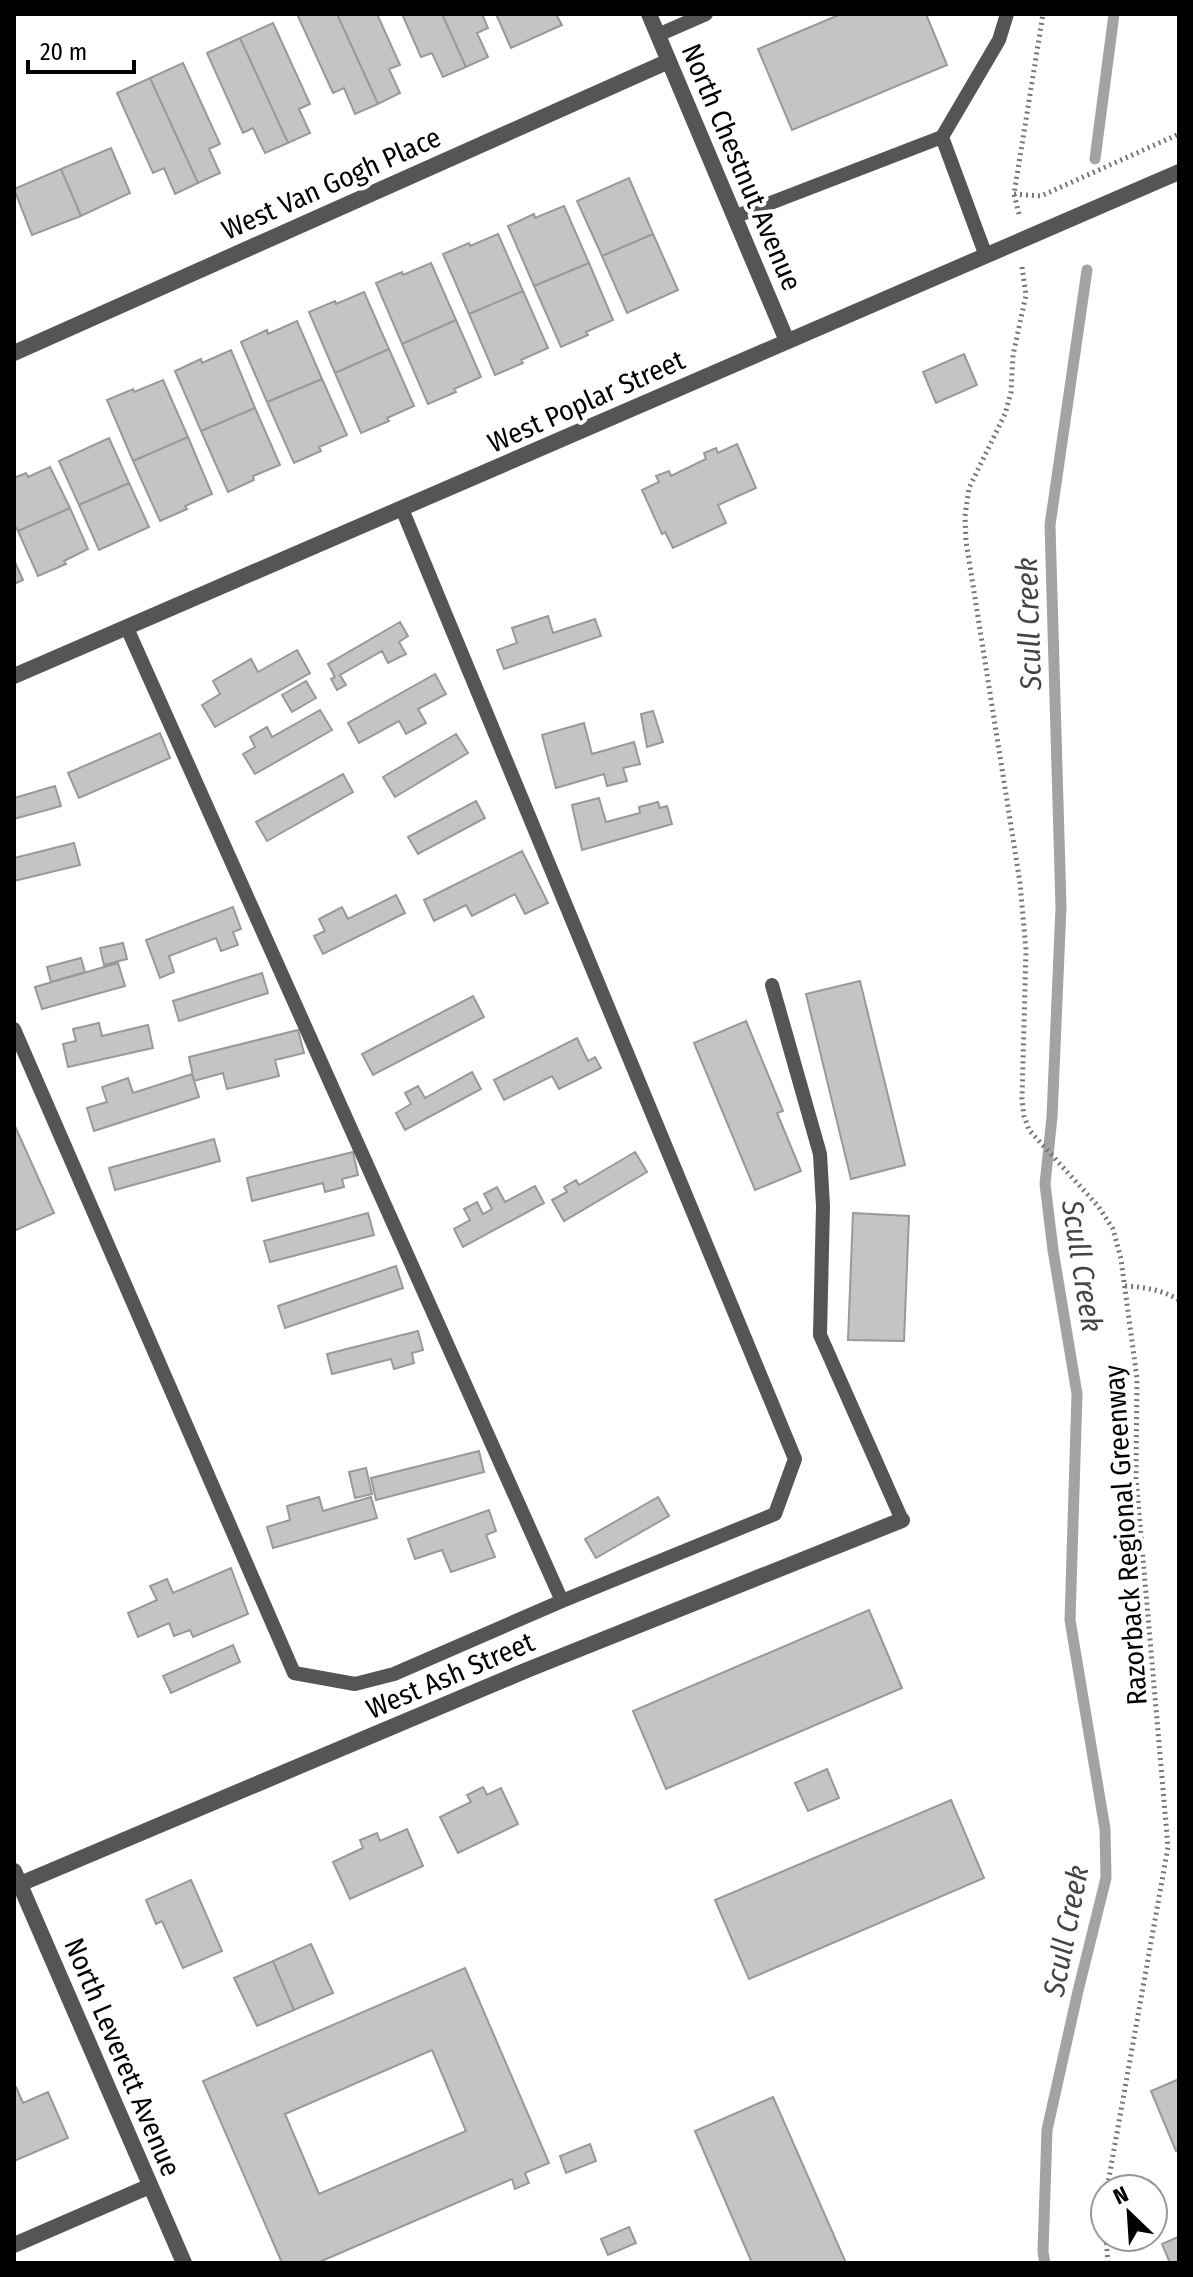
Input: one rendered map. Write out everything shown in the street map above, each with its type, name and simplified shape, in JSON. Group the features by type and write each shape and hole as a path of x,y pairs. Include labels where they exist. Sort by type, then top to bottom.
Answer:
{"street":[{"name":"North Chestnut Avenue","path":"649,14 787,341"},
{"name":"West Van Gogh Place","path":"14,353 669,61"},
{"name":"West Poplar Street","path":"14,676 1179,172"},
{"name":"West Ash Street","path":"17,1877 902,1520"},
{"name":"North Leverett Avenue","path":"17,1877 184,2263"},
{"path":"14,2245 150,2186"}],"lane":[{"path":"658,35 706,14"},
{"path":"734,217 942,137 999,40 1007,14"},
{"path":"942,137 986,256"},
{"path":"14,1029 294,1673 355,1684 394,1674 775,1514 795,1459 402,509"},
{"path":"127,628 562,1601"},
{"path":"772,985 820,1154 823,1206 820,1335 902,1520"}],"path":[{"name":"Razorback Regional Greenway","path":"1043,14 1014,194 1019,212 1018,242 1026,295 1013,355 1011,392 1005,414 969,488 965,516 966,541 1020,883 1026,950 1024,1116 1029,1130 1098,1206 1113,1229 1121,1259 1137,1379 1136,1478 1168,1847 1110,2173"},
{"path":"1014,194 1041,196 1179,134"},
{"path":"1125,1286 1146,1287 1179,1300"}],"building":[{"path":"297,14 337,14 378,104 355,114 344,88 333,93"},
{"path":"337,14 377,14 400,65 389,69 400,93 378,104"},
{"path":"402,14 442,14 466,67 443,77 432,53 421,57"},
{"path":"442,14 482,14 488,28 477,33 488,57 466,67"},
{"path":"496,14 556,14 562,25 511,48"},
{"path":"841,14 926,14 947,65 792,130 758,49"},
{"path":"273,23 310,104 299,109 310,133 288,143 240,38"},
{"path":"240,38 288,143 265,153 253,128 243,133 207,53"},
{"path":"183,63 220,144 209,149 220,173 198,183 150,78"},
{"path":"150,78 198,183 175,194 164,168 153,173 117,93"},
{"path":"111,148 130,193 81,216 61,169"},
{"path":"61,169 81,216 32,235 14,189"},
{"path":"629,178 653,234 602,256 577,201"},
{"path":"564,206 589,263 534,286 508,226 534,214 535,218"},
{"path":"498,234 523,291 469,314 443,254"},
{"path":"653,234 678,290 627,313 602,256"},
{"path":"431,263 456,320 402,344 376,283"},
{"path":"589,263 613,320 561,347 534,286"},
{"path":"523,291 548,348 495,375 469,314"},
{"path":"364,292 389,349 335,373 309,312"},
{"path":"456,320 481,377 428,404 402,344"},
{"path":"297,321 322,379 267,402 241,342"},
{"path":"389,349 414,406 361,433 335,373"},
{"path":"231,350 255,408 201,431 175,371"},
{"path":"964,354 977,385 936,403 923,372"},
{"path":"322,379 347,435 319,447 321,451 294,463 267,402"},
{"path":"163,380 188,437 133,461 107,400"},
{"path":"255,408 280,465 253,476 254,480 228,492 201,431"},
{"path":"188,437 212,494 160,521 133,461"},
{"path":"109,438 129,483 79,505 59,461"},
{"path":"737,444 756,488 718,505 726,523 673,548 665,532 662,534 642,490 659,482 656,476 669,471 671,476 706,459 704,453 716,448 718,453"},
{"path":"50,467 70,508 18,531 14,524 14,478 26,473 28,477"},
{"path":"129,483 149,527 99,550 79,505"},
{"path":"70,508 88,549 64,561 66,564 38,576 18,531"},
{"path":"14,560 23,580 14,584"},
{"path":"548,616 553,633 595,619 601,636 504,669 497,650 517,643 512,628"},
{"path":"400,622 408,636 399,642 406,654 388,663 382,651 340,675 346,685 337,690 328,664"},
{"path":"297,650 310,673 215,727 202,705 220,694 213,681 251,659 258,672"},
{"path":"435,674 446,694 418,709 426,723 406,734 399,721 359,743 348,723"},
{"path":"306,681 316,698 292,712 282,695"},
{"path":"320,710 332,730 255,774 243,754 255,747 250,737 267,727 272,737"},
{"path":"653,711 663,742 647,747 641,714"},
{"path":"584,723 592,754 634,742 640,764 623,768 627,781 607,786 604,774 556,788 542,735"},
{"path":"160,733 170,758 79,798 68,773"},
{"path":"456,734 468,753 395,797 383,777"},
{"path":"343,774 353,792 267,841 256,822"},
{"path":"55,786 61,806 14,819 14,798"},
{"path":"599,798 606,822 640,813 639,807 658,802 660,808 667,806 672,824 582,850 572,805"},
{"path":"476,801 485,818 418,854 408,837"},
{"path":"74,843 80,865 14,881 14,858"},
{"path":"522,851 548,903 525,914 515,894 472,916 466,905 434,921 424,900"},
{"path":"396,895 405,913 323,954 314,936 325,931 319,919 342,907 348,919"},
{"path":"233,907 241,929 233,932 238,945 221,951 216,938 169,956 174,972 160,978 146,940"},
{"path":"123,943 127,959 104,965 100,948"},
{"path":"81,958 85,972 51,982 47,967"},
{"path":"118,963 125,986 42,1009 35,987"},
{"path":"262,973 268,993 179,1021 173,1001"},
{"path":"860,981 905,1165 851,1179 806,994"},
{"path":"473,996 484,1017 373,1075 362,1054"},
{"path":"746,1021 783,1111 777,1113 801,1171 755,1190 694,1043"},
{"path":"99,1023 102,1036 148,1025 153,1048 68,1067 63,1044 76,1041 73,1029"},
{"path":"298,1030 304,1053 275,1060 279,1076 227,1089 223,1073 194,1081 189,1057"},
{"path":"577,1038 588,1061 595,1057 601,1068 559,1089 552,1076 504,1100 494,1080"},
{"path":"472,1072 481,1089 405,1130 396,1113 411,1104 405,1093 418,1086 425,1098"},
{"path":"192,1074 199,1097 94,1131 87,1108 107,1102 102,1087 128,1078 133,1093"},
{"path":"14,1124 54,1213 14,1231"},
{"path":"214,1139 220,1161 115,1190 109,1168"},
{"path":"353,1152 358,1175 342,1179 344,1187 325,1192 323,1183 252,1201 247,1178"},
{"path":"635,1152 647,1172 564,1221 552,1200 567,1192 564,1187 576,1180 579,1185"},
{"path":"535,1186 544,1203 463,1247 454,1229 470,1220 464,1209 477,1202 483,1214 492,1209 484,1194 497,1187 505,1202"},
{"path":"368,1213 374,1235 270,1262 264,1241"},
{"path":"853,1213 909,1216 904,1341 848,1340"},
{"path":"396,1266 403,1288 285,1328 278,1306"},
{"path":"418,1331 423,1350 412,1353 414,1363 394,1369 391,1359 332,1374 327,1354"},
{"path":"479,1451 484,1472 376,1500 371,1478"},
{"path":"366,1468 372,1494 355,1498 349,1472"},
{"path":"319,1497 323,1511 371,1497 377,1518 273,1548 267,1527 290,1520 287,1506"},
{"path":"658,1497 669,1516 596,1558 585,1539"},
{"path":"489,1510 496,1531 486,1535 495,1557 451,1572 442,1550 415,1559 408,1539"},
{"path":"231,1568 248,1614 193,1637 190,1630 174,1636 169,1623 138,1637 128,1613 157,1600 150,1586 167,1579 173,1593"},
{"path":"869,1610 902,1688 666,1789 633,1711"},
{"path":"233,1645 240,1662 171,1693 163,1676"},
{"path":"827,1769 839,1798 808,1811 795,1783"},
{"path":"483,1787 487,1795 501,1788 518,1824 458,1853 440,1817 471,1802 467,1795"},
{"path":"951,1800 984,1878 749,1979 715,1900"},
{"path":"407,1829 423,1866 350,1899 333,1862 363,1848 360,1840 377,1833 380,1841"},
{"path":"191,1880 222,1951 183,1968 162,1921 156,1924 146,1900"},
{"path":"311,1944 333,1993 294,2010 273,1961"},
{"path":"273,1961 294,2010 257,2026 234,1978"},
{"path":"465,1968 549,2163 525,2173 529,2183 515,2189 512,2179 317,2263 282,2263 203,2081","holes":["432,2050 466,2131 319,2194 285,2114"]},
{"path":"1179,2079 1179,2149 1176,2151 1151,2091"},
{"path":"14,2088 23,2103 48,2092 68,2138 14,2161"},
{"path":"773,2097 846,2263 752,2263 695,2131"},
{"path":"590,2144 596,2161 566,2173 560,2156"},
{"path":"629,2227 636,2243 608,2255 601,2239"},
{"path":"1178,2237 1179,2263 1170,2263 1166,2253 1169,2253 1169,2241"}],"waterway":[{"name":"Scull Creek","path":"1095,159 1114,14"},
{"name":"Scull Creek","path":"1045,2263 1047,2130 1106,1878 1105,1829 1070,1620 1077,1394 1045,1184 1052,1117 1061,907 1050,525 1087,270"}]}
